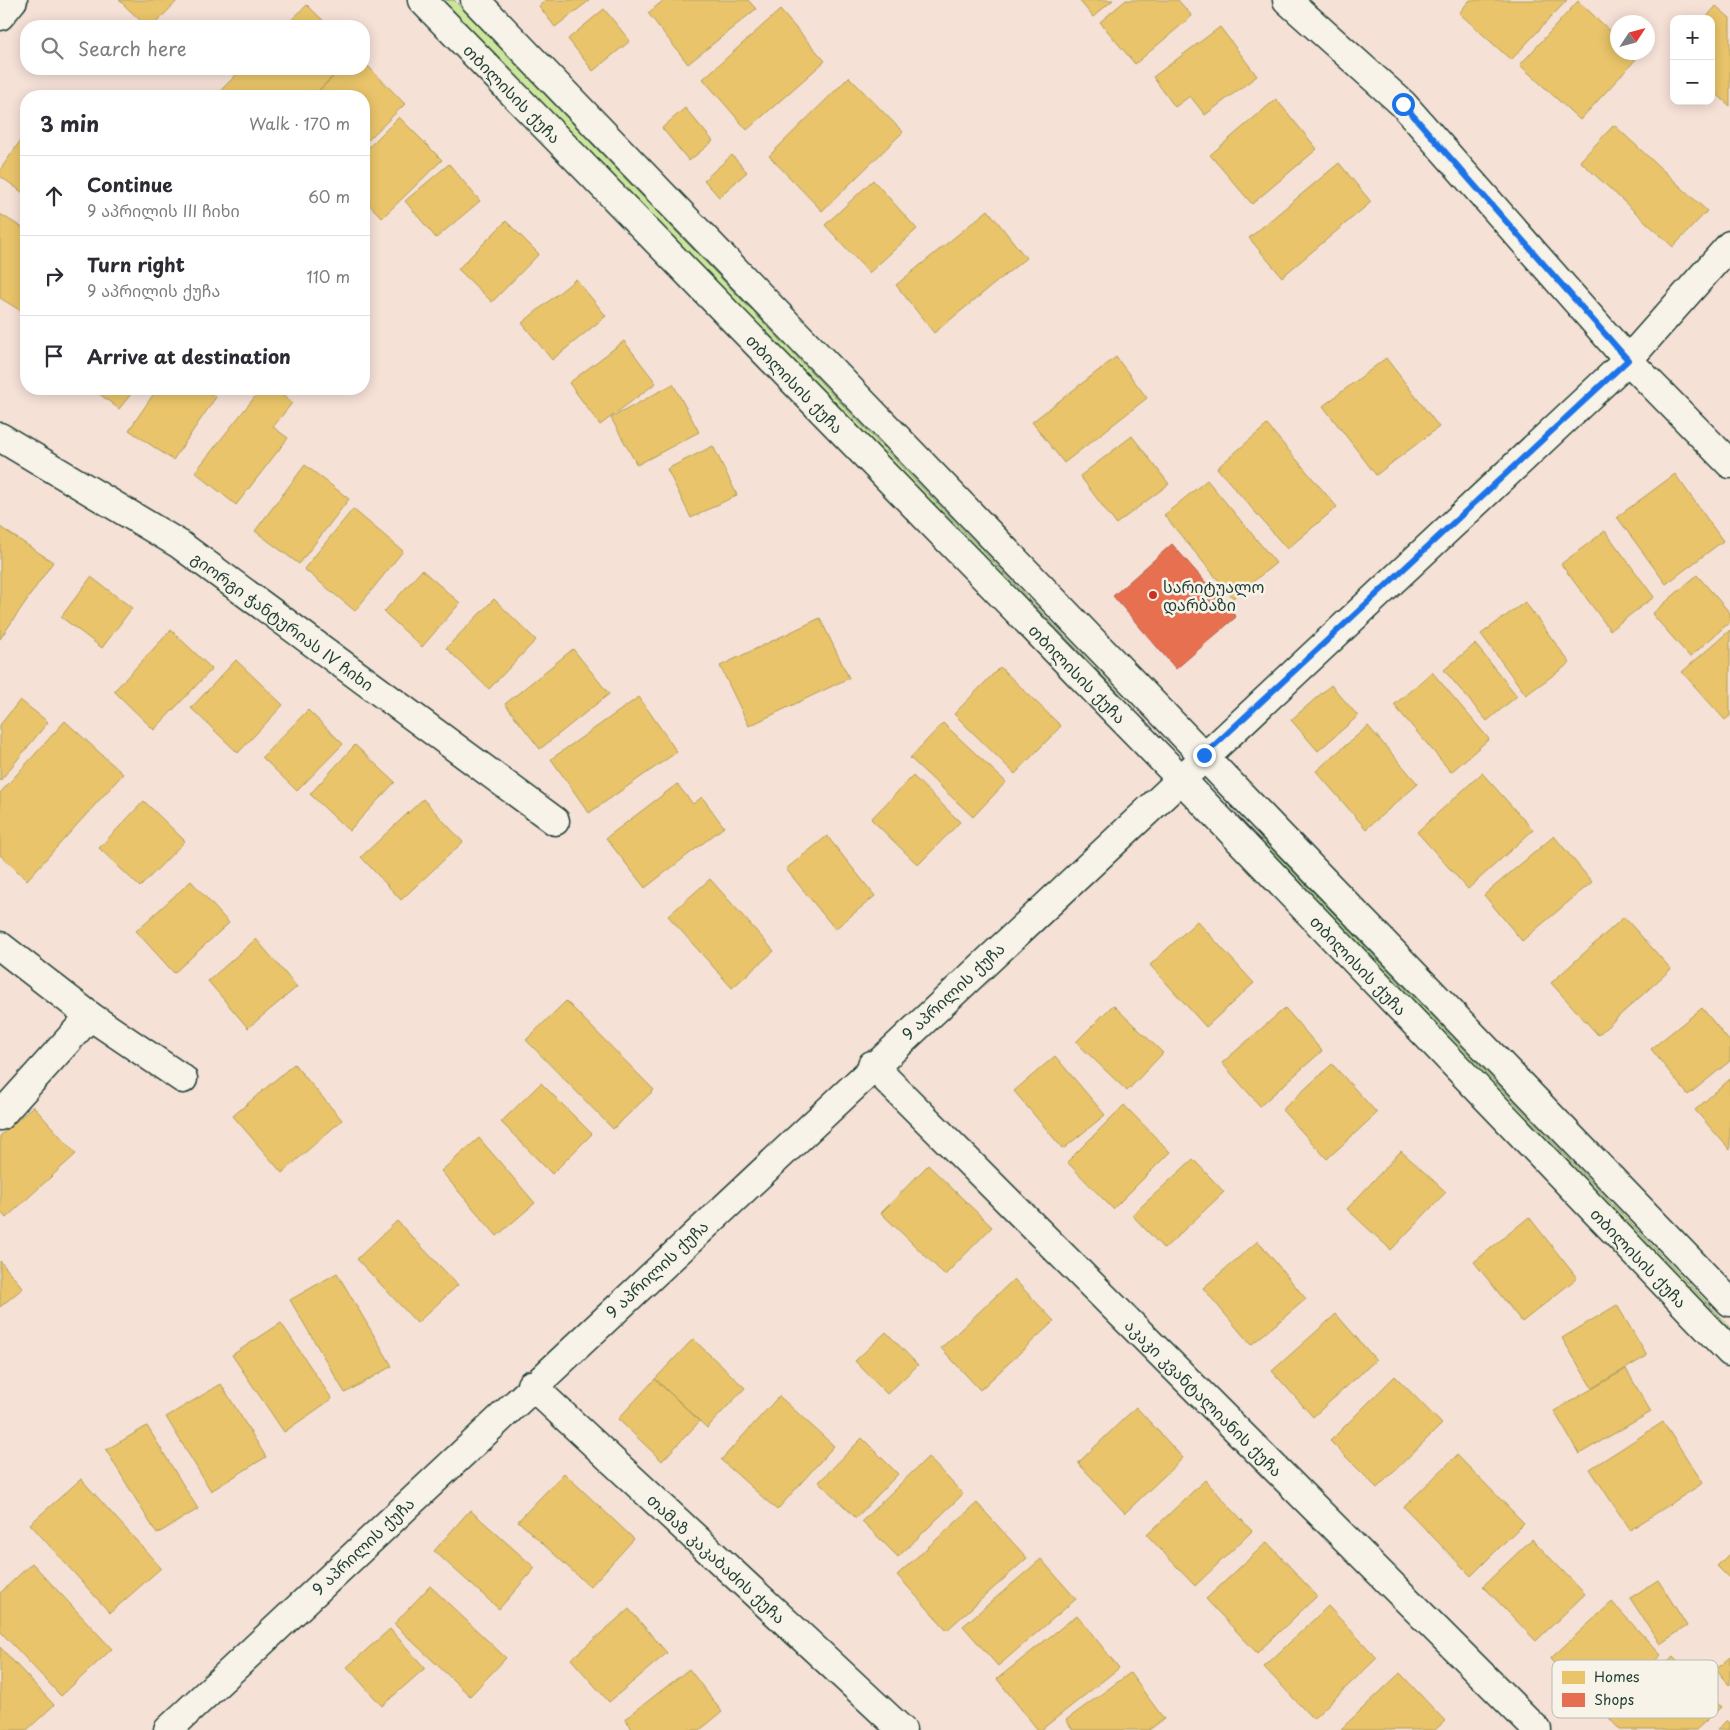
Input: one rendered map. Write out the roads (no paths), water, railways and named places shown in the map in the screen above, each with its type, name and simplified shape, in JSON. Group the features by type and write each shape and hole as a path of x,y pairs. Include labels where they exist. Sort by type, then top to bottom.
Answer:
{"street":[{"path":"0,16 13,0"},
{"name":"თბილისის ქუჩა","path":"422,0 1180,778 1730,1352"},
{"name":"თბილისის ქუჩა","path":"475,0 1730,1302"},
{"path":"1287,0 1403,104 1628,360 1730,464"},
{"name":"9 აპრილის ქუჩა","path":"168,1730 531,1385 872,1065 1628,360 1730,244"},
{"name":"გიორგი ჭანტურიას IV ჩიხი","path":"0,437 179,544 555,821"},
{"path":"0,946 90,1016 183,1079"},
{"path":"0,1116 90,1016"},
{"name":"აკაკი კვანტალიანის ქუჩა","path":"872,1065 1537,1730"},
{"name":"თამაზ კაკაბაძის ქუჩა","path":"531,1385 902,1730"}],"place":[{"name":"სარიტუალო დარბაზი","path":"1153,595"}]}
